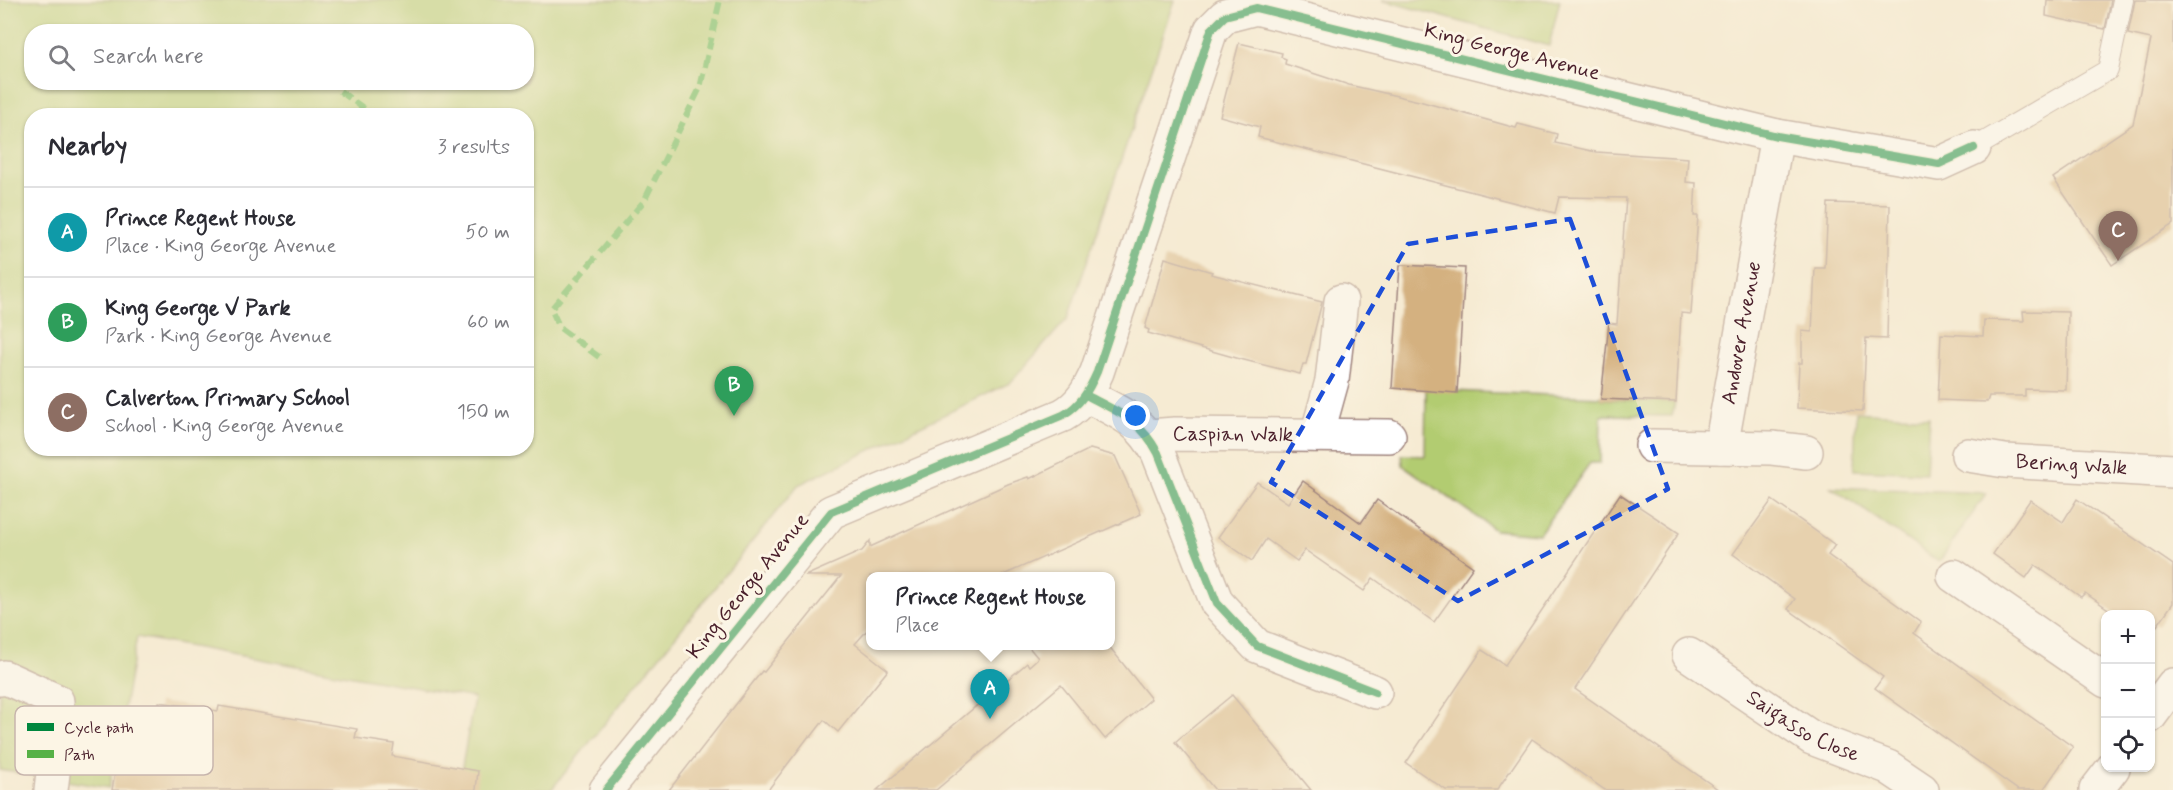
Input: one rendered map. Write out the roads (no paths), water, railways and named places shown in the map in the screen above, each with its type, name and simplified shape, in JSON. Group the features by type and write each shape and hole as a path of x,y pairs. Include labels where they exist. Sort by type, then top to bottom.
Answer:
{"street":[{"name":"King George Avenue","path":"606,790 831,512 1063,415 1072,410 1086,395 1097,372 1211,30 1226,8 1256,8 1777,136 1939,164 1974,148"},
{"name":"Andover Avenue","path":"1721,447 1777,136"},
{"name":"Caspian Walk","path":"1317,435 1332,381 1341,301"},
{"path":"1086,395 1132,420 1149,436 1158,453 1217,603 1257,646 1375,692"},
{"name":"Caspian Walk","path":"1149,436 1389,436"},
{"path":"1652,446 1806,452"},
{"name":"Bering Walk","path":"1968,455 2005,461 2173,471"},
{"path":"1954,576 2101,678"},
{"name":"Saigasso Close","path":"1689,655 1812,738 1888,767 1922,790"},
{"path":"0,679 4,677 57,700 57,706"},
{"path":"2155,709 2173,685"},
{"path":"2096,790 2110,772"},
{"path":"51,790 53,775"}],"lane":[{"path":"1974,148 2108,70 2123,0"}],"place":[{"name":"Calverton Primary School","path":"2118,261"},
{"name":"King George V Park","path":"734,416"},
{"name":"Prince Regent House","path":"990,719"}]}
